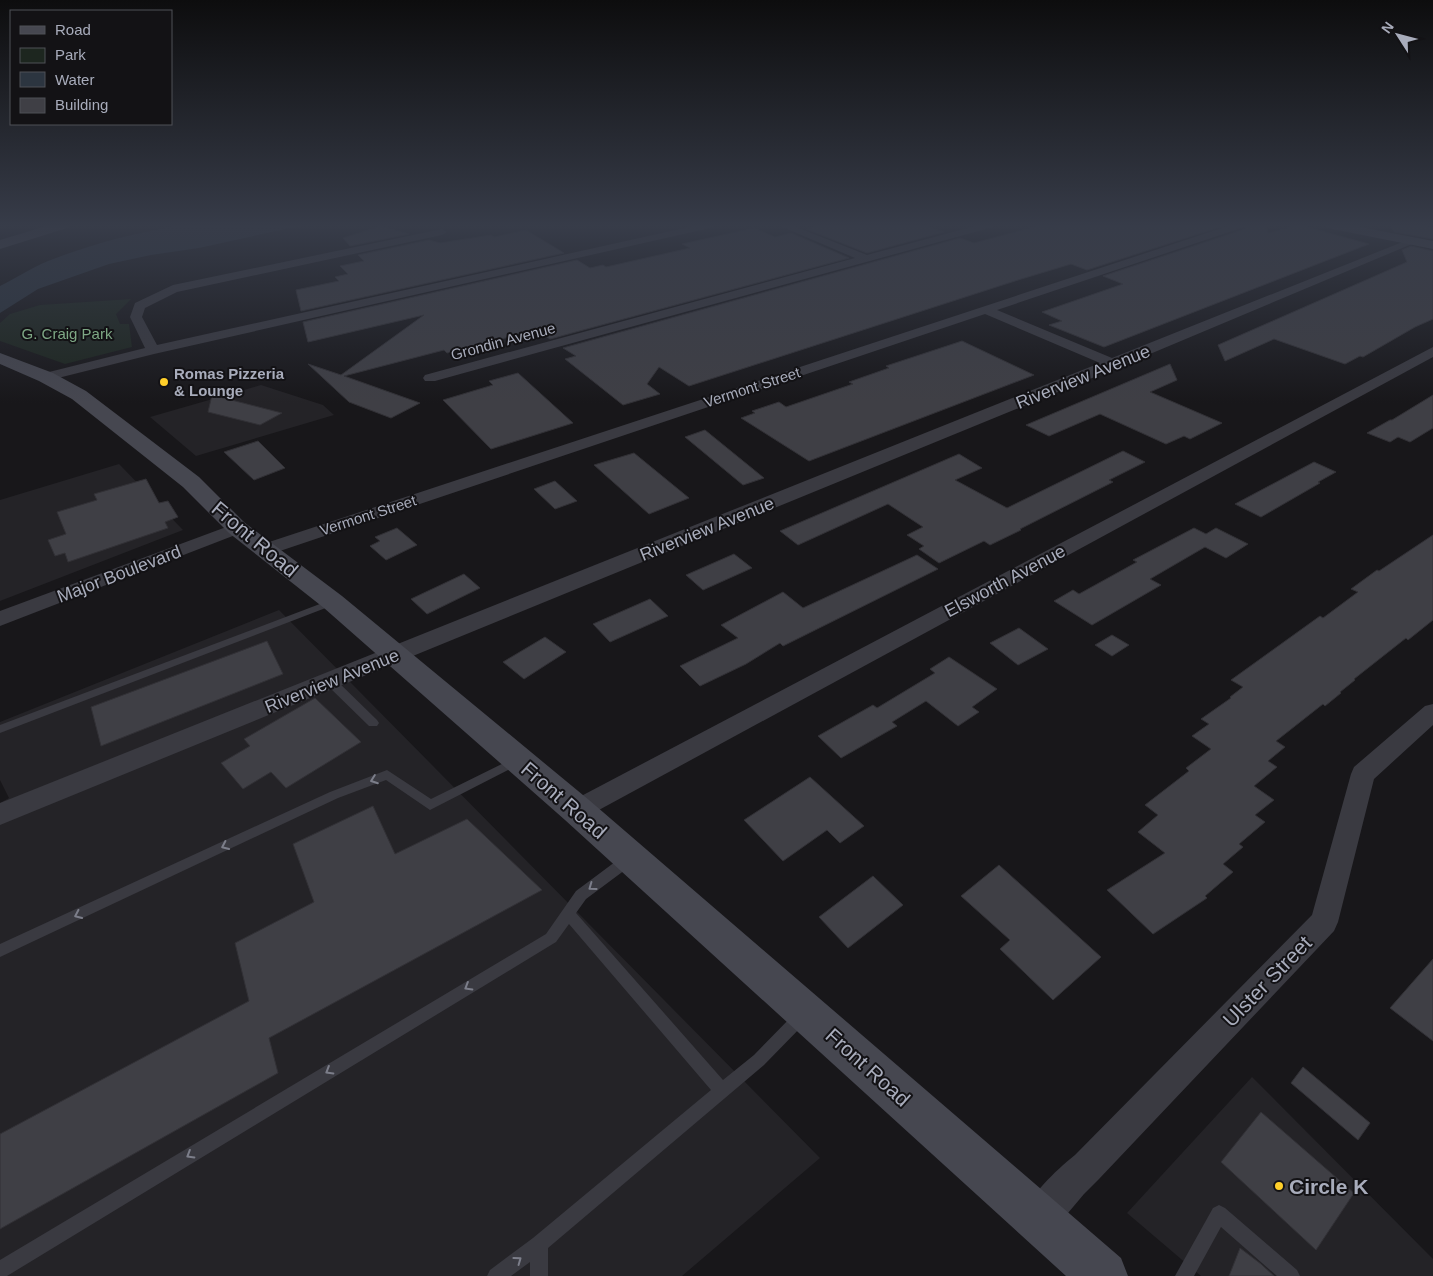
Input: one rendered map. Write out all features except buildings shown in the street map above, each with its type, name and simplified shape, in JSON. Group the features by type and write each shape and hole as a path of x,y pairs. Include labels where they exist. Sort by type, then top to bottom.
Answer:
{"main road":[{"name":"Front Road","path":"0,358 46,377 79,395 191,482 237,528 333,602 394,656 577,810 1103,1276"}],"street":[{"path":"153,350 136,317 139,306 173,289 194,285"},
{"path":"46,377 153,350 445,285"},
{"name":"Grondin Avenue","path":"430,378 768,285"},
{"name":"Vermont Street","path":"264,550 1062,285"},
{"name":"Riverview Avenue","path":"0,814 1308,285"},
{"path":"986,310 1114,364"},
{"name":"Elsworth Avenue","path":"577,810 1433,351"},
{"name":"Major Boulevard","path":"0,619 237,528"},
{"name":"Ulster Street","path":"1039,1219 1071,1181 1087,1168 1324,922 1363,774 1433,712"}],"lane":[{"path":"0,729 333,602"},
{"path":"330,681 373,723"},
{"path":"0,951 334,794 387,775 430,804 518,761"},
{"path":"0,1270 551,938 581,895 631,858"},
{"path":"568,913 722,1091"},
{"path":"496,1276 540,1244 722,1091 758,1060 806,1012"},
{"path":"1184,1276 1219,1214 1291,1276"},
{"path":"539,1276 540,1244"}],"shaded area":[{"path":"261,385 323,405 334,415 196,456 150,417"},
{"path":"119,464 183,530 0,601 0,500"},
{"path":"279,610 820,1158 682,1276 0,1276 0,803 9,798 0,780 0,722"},
{"path":"1252,1077 1433,1259 1433,1276 1201,1276 1127,1213"}],"green space":[{"name":"G. Craig Park","path":"131,299 116,314 120,324 129,324 132,347 65,364 0,341 0,323 10,314 40,305"}],"water":[{"path":"51,285 38,289 0,313 0,286"}],"place":[{"name":"Romas Pizzeria & Lounge","path":"164,382"},
{"name":"Circle K","path":"1279,1186"}]}
